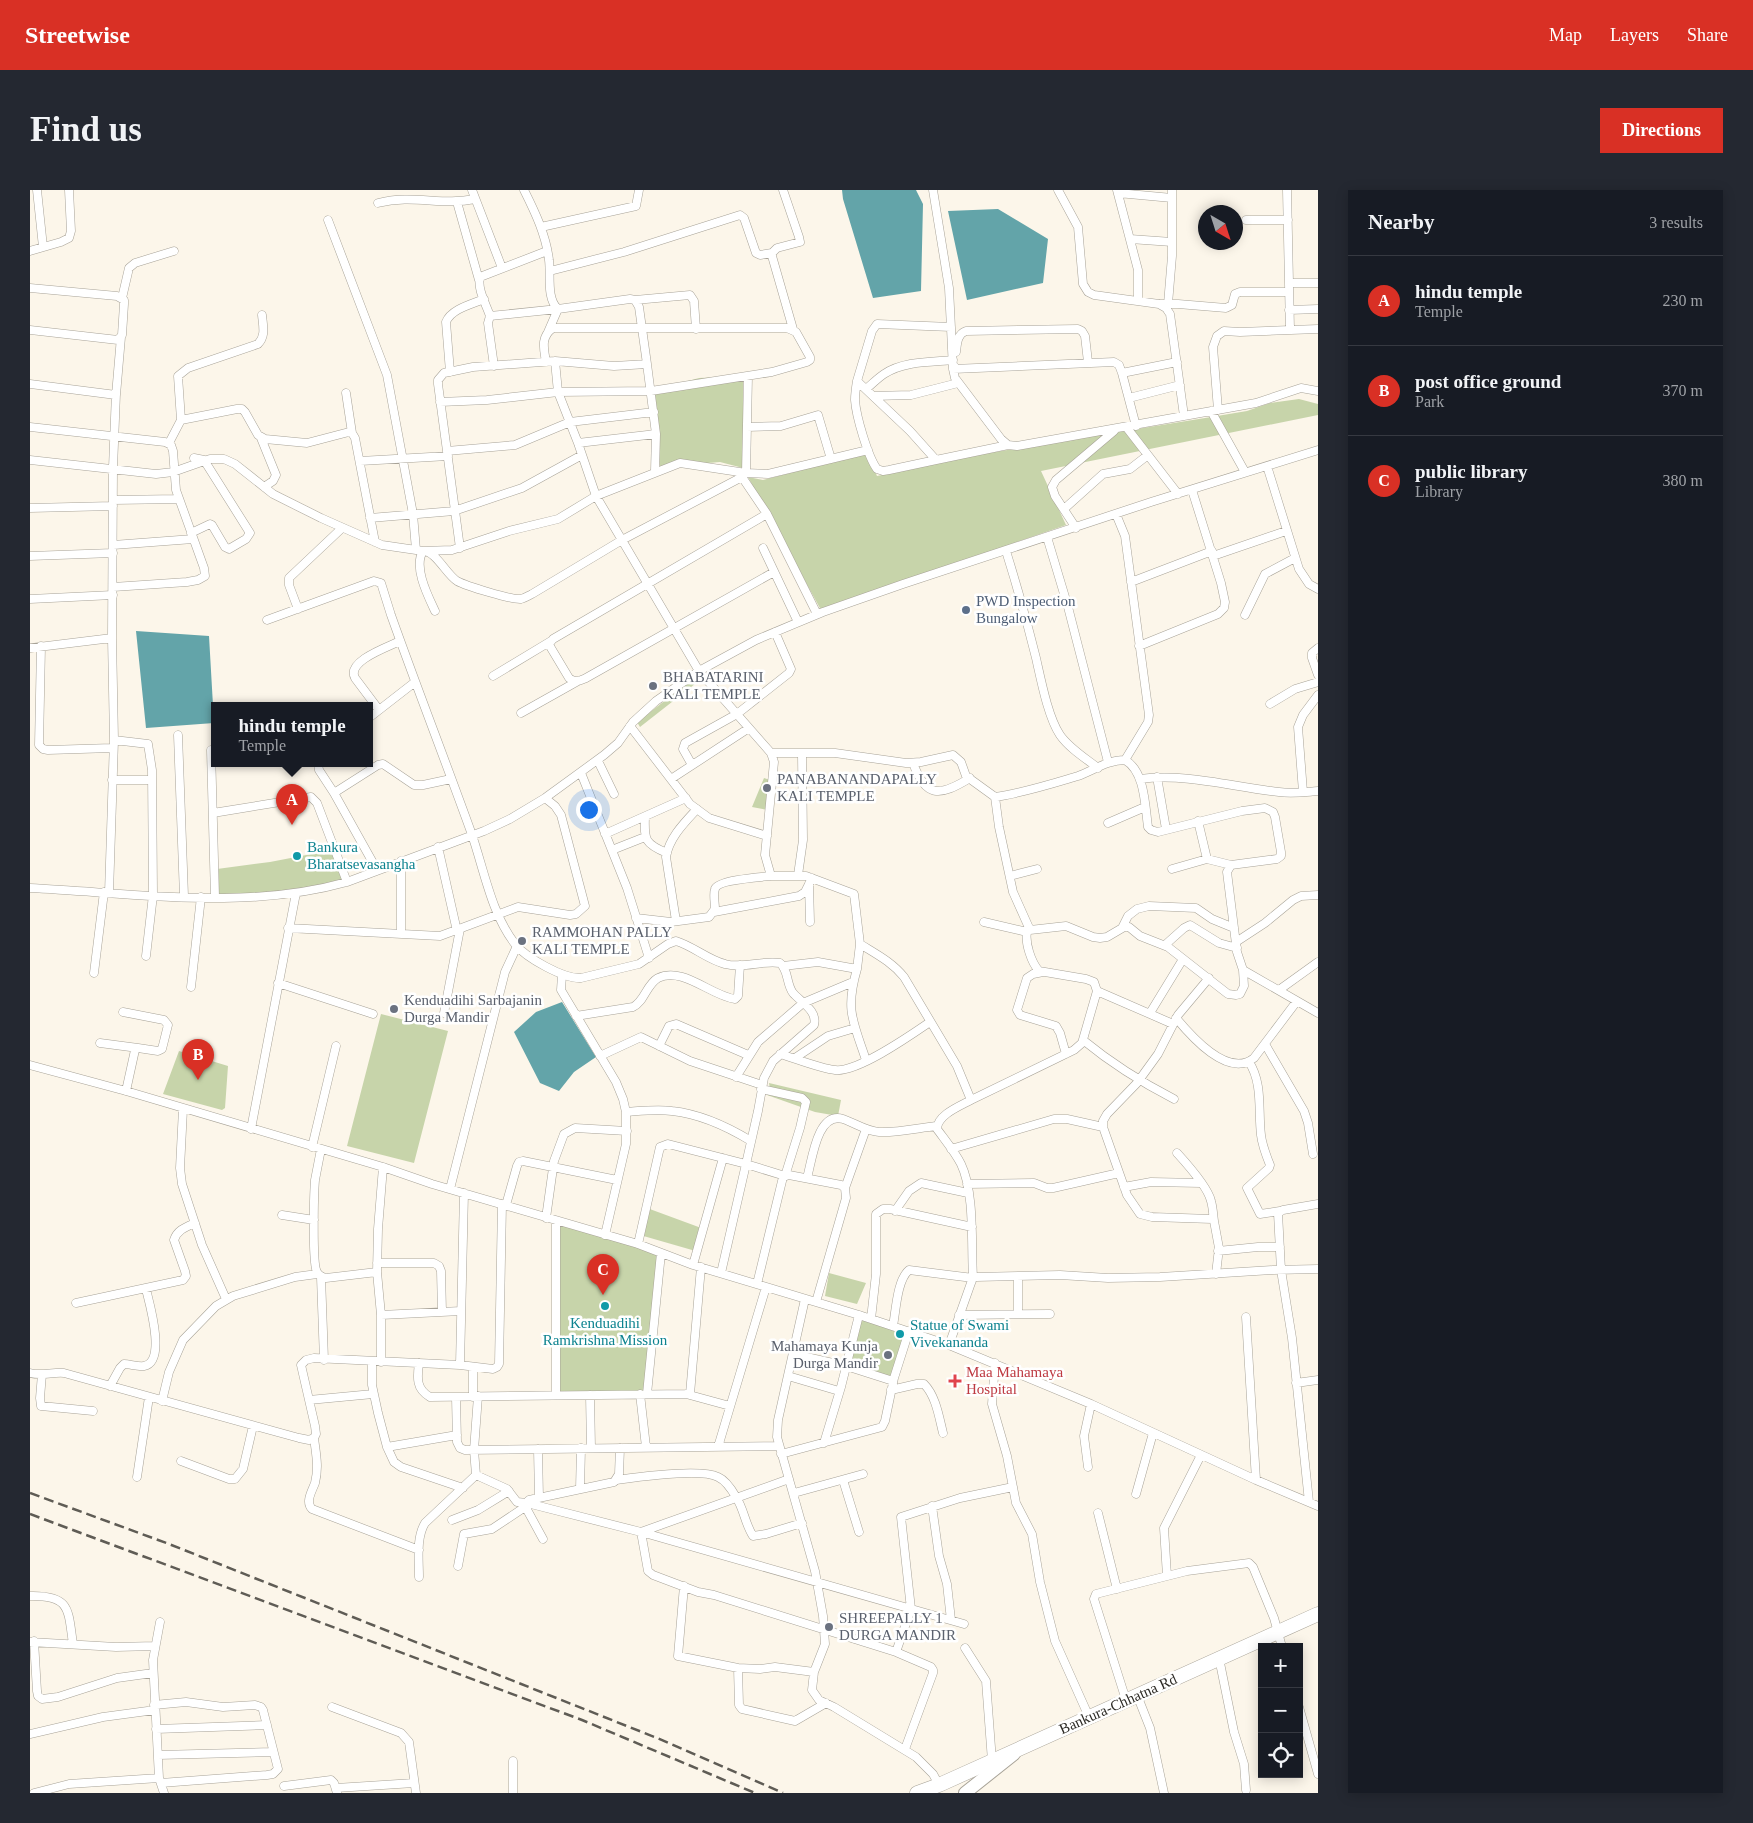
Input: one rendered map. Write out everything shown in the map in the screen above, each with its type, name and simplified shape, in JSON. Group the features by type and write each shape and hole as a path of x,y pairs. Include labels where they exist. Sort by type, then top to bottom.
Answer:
{"highway":[{"name":"Bankura-Chhatna Rd","path":"917,1793 939,1785 1318,1614"}],"main road":[{"path":"965,1793 1024,1747"}],"street":[{"path":"38,190 43,247"},
{"path":"30,251 62,242 69,238 71,231 69,190"},
{"path":"472,190 502,268"},
{"path":"524,190 541,227 550,271 551,299 554,306 558,309"},
{"path":"541,227 636,206 639,190"},
{"path":"550,271 624,252 740,215 744,218 756,253 760,255 772,253 777,248 800,242 783,190"},
{"path":"933,190 950,288 953,369 958,383 1001,439 1008,445"},
{"path":"1058,190 1078,227 1083,284 1088,292 1094,295 1159,304 1226,308 1232,305 1236,294 1240,292 1289,292"},
{"path":"1287,190 1290,330"},
{"path":"1138,301 1138,270 1117,191 1172,194 1172,242 1168,304"},
{"path":"378,203 401,198 457,202 476,199"},
{"path":"457,202 490,316 488,323 494,366"},
{"path":"328,220 387,375 420,550 422,583 435,612"},
{"path":"1246,220 1288,220"},
{"path":"1130,239 1172,242"},
{"path":"94,973 106,893 112,780 113,468 116,392 124,304 122,298 129,268 135,263 174,251"},
{"path":"479,280 483,274 547,251"},
{"path":"440,402 486,400 558,392 651,391 772,372 802,364 810,360 808,352 793,329 772,253"},
{"path":"1289,283 1318,283"},
{"path":"30,288 122,298"},
{"path":"490,316 630,299 690,295 694,302 696,329"},
{"path":"450,372 447,318 454,312 484,299"},
{"path":"635,300 640,307 654,412 656,434 655,471"},
{"path":"1159,304 1166,308 1172,320 1184,416"},
{"path":"558,309 544,340 558,392 596,496 699,671 772,753 774,770 765,855 771,876"},
{"path":"1289,310 1318,309"},
{"path":"169,443 181,420 178,376 188,368 258,344 262,340 264,333 262,315"},
{"path":"951,327 877,324 872,331 855,390 856,407 868,450 877,469 883,471 1008,445 1017,446 1127,428 1256,403 1301,388 1318,391"},
{"path":"548,332 553,328 793,329"},
{"path":"953,369 958,337 966,331 1078,329 1085,336 1088,362"},
{"path":"1245,472 1214,411 1213,347 1217,336 1224,331 1318,329"},
{"path":"30,330 115,340 122,337"},
{"path":"866,389 885,374 897,368 920,363 953,360"},
{"path":"460,548 440,402 438,380 444,373 494,366 550,362 614,366 647,364"},
{"path":"953,369 1114,362 1119,365 1122,373 1136,426"},
{"path":"1122,373 1177,362"},
{"path":"748,376 744,475 767,514 818,614"},
{"path":"857,381 910,430 936,460"},
{"path":"873,396 911,395 958,383"},
{"path":"30,384 116,394 116,392"},
{"path":"1129,398 1180,385"},
{"path":"346,392 352,433 355,438 360,461 375,542"},
{"path":"181,420 239,407 261,438 276,475 273,481 264,487"},
{"path":"360,461 515,445 570,422 654,412"},
{"path":"747,427 778,426 818,415 831,459"},
{"path":"30,427 169,443"},
{"path":"1127,428 1178,494"},
{"path":"1076,528 1052,487 1056,480 1115,430"},
{"path":"261,438 307,443 348,432 352,433"},
{"path":"578,443 656,434"},
{"path":"30,599 187,582 202,578 205,572 179,499 174,472 173,451 169,443"},
{"path":"30,460 113,468 148,474 174,472 204,460 216,458 235,464 285,501 342,528 388,546 420,550 460,548 509,531 558,519 596,496 655,471 684,462 744,475 774,473 868,450"},
{"path":"30,888 154,895 269,896 326,888 347,882 510,819 546,798 598,761 618,743 630,726 656,701 699,671 756,640 818,614 1116,514 1318,450"},
{"path":"370,518 454,511 522,488 582,455"},
{"path":"1064,509 1103,474 1130,470 1148,455"},
{"path":"30,556 113,549 192,536 210,524 229,549 246,538 250,533 204,460 194,458"},
{"path":"1266,466 1295,558 1305,580 1317,587"},
{"path":"420,550 432,554 451,576 460,582 496,594 520,599 532,594 622,540 744,475"},
{"path":"1138,646 1221,612 1224,608 1225,602 1213,554 1192,490"},
{"path":"30,508 179,499"},
{"path":"493,676 647,583 767,514"},
{"path":"1116,514 1125,536 1138,646 1148,706 1148,722 1125,760"},
{"path":"298,609 290,585 290,578 342,528"},
{"path":"1131,582 1286,531"},
{"path":"1047,537 1068,607 1108,762"},
{"path":"763,548 798,622"},
{"path":"1006,551 1021,598 1046,697 1057,729 1069,744 1098,768"},
{"path":"1245,615 1265,574 1295,558"},
{"path":"521,713 774,572"},
{"path":"267,620 357,587 378,581 382,586 400,641 472,834 497,914 505,929 522,951 562,975 573,978 581,978 632,966 676,941 724,964 780,963 786,970 789,987 815,1014 814,1025 773,1061 761,1087 752,1141 721,1273"},
{"path":"692,765 683,749 684,743 737,714 789,673 791,669 789,663 775,632"},
{"path":"30,648 112,638"},
{"path":"379,710 355,678 352,673 353,669 362,659 400,641"},
{"path":"551,641 551,648 569,678 573,681 578,681"},
{"path":"41,646 39,745 43,749 113,744 148,744 152,780 154,895 146,956"},
{"path":"1318,648 1312,653 1318,675"},
{"path":"373,715 415,682"},
{"path":"1270,704 1295,689 1318,682"},
{"path":"1303,792 1298,727 1303,715 1315,703 1318,695"},
{"path":"630,726 697,810 709,818 767,836"},
{"path":"671,779 749,728"},
{"path":"178,736 184,896"},
{"path":"772,753 835,754 906,763 953,755 959,759 966,776 996,798 999,827 1013,892 1028,931 1027,941 1036,968 1043,972 1091,980 1096,986 1083,1040 1079,1046 971,1100 940,1118 936,1126"},
{"path":"798,875 803,840 802,754"},
{"path":"996,798 1079,775 1108,762 1125,760 1135,768 1140,779 1148,827 1154,832 1242,811 1265,808 1273,812 1281,852 1279,858 1231,865 1207,859 1172,869"},
{"path":"598,761 614,794"},
{"path":"913,763 919,779 924,786 931,790 950,789 970,778"},
{"path":"334,793 378,765 383,764 414,785 424,785 451,779"},
{"path":"212,767 215,897"},
{"path":"318,767 377,870"},
{"path":"581,773 628,888 648,958"},
{"path":"1140,779 1157,777 1188,778 1279,792 1318,791"},
{"path":"1157,777 1166,829"},
{"path":"112,780 152,780"},
{"path":"213,813 311,797 317,803 321,812 347,882"},
{"path":"288,928 440,936 511,908 523,907 570,915 576,914 585,906 562,815 546,798"},
{"path":"605,834 686,798"},
{"path":"1108,823 1145,807"},
{"path":"676,921 667,853 668,846 697,810"},
{"path":"645,817 645,837 650,845 667,853"},
{"path":"1198,821 1207,859"},
{"path":"612,850 645,837"},
{"path":"438,846 458,930 444,1013"},
{"path":"401,861 401,934"},
{"path":"984,922 1028,931 1066,926 1100,938 1122,928 1129,927 1140,936 1165,945 1228,994 1236,995 1240,994 1244,986 1243,970 1236,945 1226,876 1231,865"},
{"path":"1010,876 1037,870"},
{"path":"714,912 714,889 723,882 771,876 798,875 810,881 854,894 860,944 850,993 850,1013 866,1060"},
{"path":"636,918 662,922 709,916 714,912 796,897 805,892 810,881"},
{"path":"810,881 810,922"},
{"path":"251,1129 296,893"},
{"path":"1165,945 1190,925 1219,943 1236,945 1293,900 1301,896 1318,895"},
{"path":"190,987 201,896"},
{"path":"1122,928 1128,916 1137,909 1149,906 1196,908 1212,919 1234,928"},
{"path":"860,944 897,968 904,977 957,1066 971,1100"},
{"path":"450,1189 505,972 517,946"},
{"path":"1150,1013 1183,959"},
{"path":"783,966 818,962 856,969"},
{"path":"1279,990 1318,962"},
{"path":"576,1016 633,1007 639,1003 654,981 663,976 675,975 735,999 738,996 740,965"},
{"path":"1243,970 1318,1012"},
{"path":"1043,972 1033,974 1028,978 1017,1010 1020,1015 1056,1026 1066,1054"},
{"path":"562,975 561,990 616,1082 626,1112 626,1144 605,1235"},
{"path":"1209,978 1174,1021 1158,1054 1139,1080 1107,1114 1103,1127 1118,1173 1132,1205 1140,1214 1144,1216 1212,1219 1214,1221"},
{"path":"736,1077 748,1055 762,1039 803,1003 853,982"},
{"path":"278,983 373,1014"},
{"path":"1096,990 1174,1021 1216,1057 1239,1065 1249,1062 1297,1001"},
{"path":"100,1043 155,1051 162,1050 168,1023 164,1020 123,1012"},
{"path":"780,1054 834,1070 846,1069 898,1043 930,1022"},
{"path":"659,1046 668,1026 676,1024 748,1055"},
{"path":"795,1058 828,1036 855,1028"},
{"path":"600,1056 641,1037 690,1060 761,1087 802,1098 806,1102 785,1176 781,1180 757,1284"},
{"path":"1083,1040 1139,1080 1174,1099"},
{"path":"1265,1044 1304,1111 1308,1122 1313,1154"},
{"path":"312,1146 336,1046"},
{"path":"126,1091 133,1053 138,1048"},
{"path":"1249,1062 1255,1072 1262,1141 1270,1165 1248,1188 1260,1214 1318,1204"},
{"path":"30,1065 126,1091 638,1244 697,1266 950,1344 1091,1404 1256,1480 1318,1506"},
{"path":"183,1109 181,1174 202,1245 226,1299"},
{"path":"626,1112 679,1112 717,1123 752,1141"},
{"path":"807,1178 820,1130 826,1123 839,1118 866,1129 885,1131 936,1126"},
{"path":"951,1149 1054,1119 1067,1118 1103,1127"},
{"path":"936,1126 961,1163 967,1184 972,1227 973,1278 950,1344"},
{"path":"546,1218 553,1168 562,1136 576,1128 627,1131"},
{"path":"816,1302 830,1248 844,1206 847,1194 845,1188 866,1129"},
{"path":"638,1244 658,1152 660,1147 668,1144 785,1176 834,1182 845,1188"},
{"path":"321,1149 315,1180 314,1220 315,1265 319,1275 324,1360"},
{"path":"1177,1153 1201,1183 1211,1201 1218,1251 1216,1274"},
{"path":"419,1363 418,1382 421,1391 430,1397 690,1394 697,1266 722,1158"},
{"path":"419,1550 312,1509 309,1506 318,1464 314,1438 316,1434 315,1426 301,1365 306,1360 314,1358 324,1360 460,1365 493,1369 497,1367 499,1364 504,1204 519,1162 527,1161 617,1180"},
{"path":"383,1168 377,1263 381,1315 377,1362 371,1378 373,1394 387,1447 394,1462 401,1467 463,1488"},
{"path":"967,1184 1034,1183 1053,1188 1118,1173"},
{"path":"1124,1187 1151,1182 1201,1183"},
{"path":"895,1210 909,1191 921,1183 968,1193"},
{"path":"460,1365 464,1192"},
{"path":"871,1319 876,1274 876,1214 883,1209 895,1210 972,1227"},
{"path":"1280,1211 1281,1270 1289,1314 1309,1502"},
{"path":"282,1215 314,1220"},
{"path":"556,1220 556,1395"},
{"path":"76,1303 183,1280 186,1276 186,1271 174,1240 182,1229 195,1223"},
{"path":"1218,1251 1280,1247"},
{"path":"646,1447 644,1394 661,1253"},
{"path":"377,1263 434,1263 438,1265 442,1312"},
{"path":"893,1326 902,1277 909,1270 973,1278 1068,1275 1119,1278 1318,1269"},
{"path":"162,1401 168,1372 183,1340 226,1299 290,1278 319,1275 326,1278 377,1272"},
{"path":"1018,1276 1018,1314"},
{"path":"718,1446 766,1287"},
{"path":"110,1386 124,1364 143,1366 149,1363 152,1358 156,1334 146,1289"},
{"path":"805,1299 778,1420 777,1437 818,1582 825,1644 814,1672 812,1690 816,1698 905,1749 926,1766 939,1785"},
{"path":"381,1315 461,1311"},
{"path":"959,1315 1050,1314"},
{"path":"824,1443 859,1315"},
{"path":"1246,1316 1256,1480"},
{"path":"456,1397 457,1442 460,1448 474,1450 718,1446 780,1450 824,1443 882,1427 885,1421 893,1381 909,1331"},
{"path":"793,1354 846,1366 893,1381"},
{"path":"995,1363 992,1404 1007,1456 1016,1503 1032,1534 1040,1582 1053,1635 1089,1717"},
{"path":"418,1577 421,1529 476,1475 473,1367"},
{"path":"30,1373 64,1373 298,1438 309,1440 314,1438"},
{"path":"42,1374 41,1406 93,1411"},
{"path":"788,1376 839,1391"},
{"path":"1296,1383 1318,1380"},
{"path":"891,1390 917,1384 926,1386 934,1400 943,1433"},
{"path":"309,1400 373,1394"},
{"path":"684,1394 730,1406"},
{"path":"590,1395 592,1448"},
{"path":"137,1477 149,1398"},
{"path":"1088,1467 1084,1436 1091,1404"},
{"path":"181,1461 229,1479 235,1479 243,1469 253,1426"},
{"path":"1136,1494 1153,1432"},
{"path":"387,1447 457,1435"},
{"path":"538,1448 539,1498"},
{"path":"580,1489 581,1448"},
{"path":"617,1480 620,1448"},
{"path":"1168,1576 1164,1528 1201,1455"},
{"path":"458,1566 464,1534 492,1529 526,1505 529,1500 611,1483 617,1480 653,1475 711,1474 721,1478 737,1498 753,1536 802,1523"},
{"path":"794,1493 863,1474"},
{"path":"476,1475 509,1491 517,1502 526,1505 641,1532 964,1624"},
{"path":"641,1532 789,1479"},
{"path":"843,1480 859,1532"},
{"path":"896,1652 911,1609 911,1594 900,1518 932,1506 1013,1486"},
{"path":"452,1520 478,1510 509,1491"},
{"path":"526,1505 543,1539"},
{"path":"932,1506 940,1561 950,1602 951,1620"},
{"path":"1098,1513 1117,1589"},
{"path":"641,1532 650,1574 698,1592 714,1595 896,1652 931,1667 933,1670 905,1749"},
{"path":"1164,1793 1150,1728 1132,1697 1094,1599 1096,1594 1187,1571 1246,1563 1251,1565 1279,1632 1281,1643"},
{"path":"684,1586 678,1656 738,1668 760,1669 775,1667 814,1672"},
{"path":"30,1596 45,1596 63,1603 68,1614 73,1644"},
{"path":"160,1622 155,1646 153,1673 160,1780 164,1793"},
{"path":"153,1673 118,1678 58,1697 42,1699 38,1696 37,1691 32,1641 116,1647 155,1646"},
{"path":"965,1648 986,1681 992,1761"},
{"path":"1219,1658 1234,1732 1244,1764 1246,1790"},
{"path":"738,1668 739,1705 742,1709 795,1721 826,1703"},
{"path":"30,1734 186,1702 223,1707 256,1705 261,1706 263,1710 272,1752 278,1769 273,1774 69,1784 34,1793"},
{"path":"332,1707 401,1733 408,1742 416,1793"},
{"path":"1303,1721 1318,1774"},
{"path":"156,1729 267,1725"},
{"path":"158,1755 272,1752"},
{"path":"513,1761 514,1793"},
{"path":"284,1786 327,1779 331,1780 336,1790 414,1783"},
{"path":"78,1784 80,1793"}],"green space":[{"path":"743,376 743,468 720,462 660,467 651,419 651,391 699,378"},
{"path":"1299,399 1318,404 1318,415 1041,471 1066,525 821,610 748,477 763,480 867,453 877,476 970,456 1247,411 1270,403"},
{"path":"692,680 700,680 640,727 637,722"},
{"path":"764,778 773,781 768,810 752,807"},
{"path":"331,851 343,880 296,890 249,894 217,894 217,869 270,862"},
{"path":"381,1014 448,1031 414,1163 347,1146"},
{"path":"179,1051 228,1066 225,1108 222,1110 163,1094"},
{"path":"769,1083 841,1100 838,1116 815,1112 767,1095 770,1090"},
{"path":"647,1208 704,1229 699,1252 640,1235"},
{"path":"558,1217 659,1249 644,1391 558,1392 560,1313"},
{"path":"829,1273 866,1283 857,1304 825,1296"},
{"path":"859,1312 907,1332 892,1379 848,1365"}],"water":[{"path":"842,190 916,190 923,204 921,291 873,298 843,199"},
{"path":"998,209 1048,239 1043,283 967,300 948,211"},
{"path":"136,631 209,636 213,702 211,702 211,723 146,728"},
{"path":"562,1002 596,1057 574,1072 559,1091 540,1083 514,1032 536,1012"}],"railway":[{"path":"30,1493 169,1544 657,1738 783,1793"},
{"path":"30,1514 582,1720 755,1793"}],"place":[{"name":"PWD Inspection Bungalow","path":"966,610"},
{"name":"BHABATARINI KALI TEMPLE","path":"653,686"},
{"name":"PANABANANDAPALLY KALI TEMPLE","path":"767,788"},
{"name":"hindu temple","path":"292,825"},
{"name":"Bankura Bharatsevasangha","path":"297,856"},
{"name":"RAMMOHAN PALLY KALI TEMPLE","path":"522,941"},
{"name":"Kenduadihi Sarbajanin Durga Mandir","path":"394,1009"},
{"name":"post office ground","path":"198,1080"},
{"name":"public library","path":"603,1295"},
{"name":"Kenduadihi Ramkrishna Mission","path":"605,1306"},
{"name":"Statue of Swami Vivekananda","path":"900,1334"},
{"name":"Mahamaya Kunja Durga Mandir","path":"888,1355"},
{"name":"Maa Mahamaya Hospital","path":"955,1381"},
{"name":"SHREEPALLY 1 DURGA MANDIR","path":"829,1627"}]}
